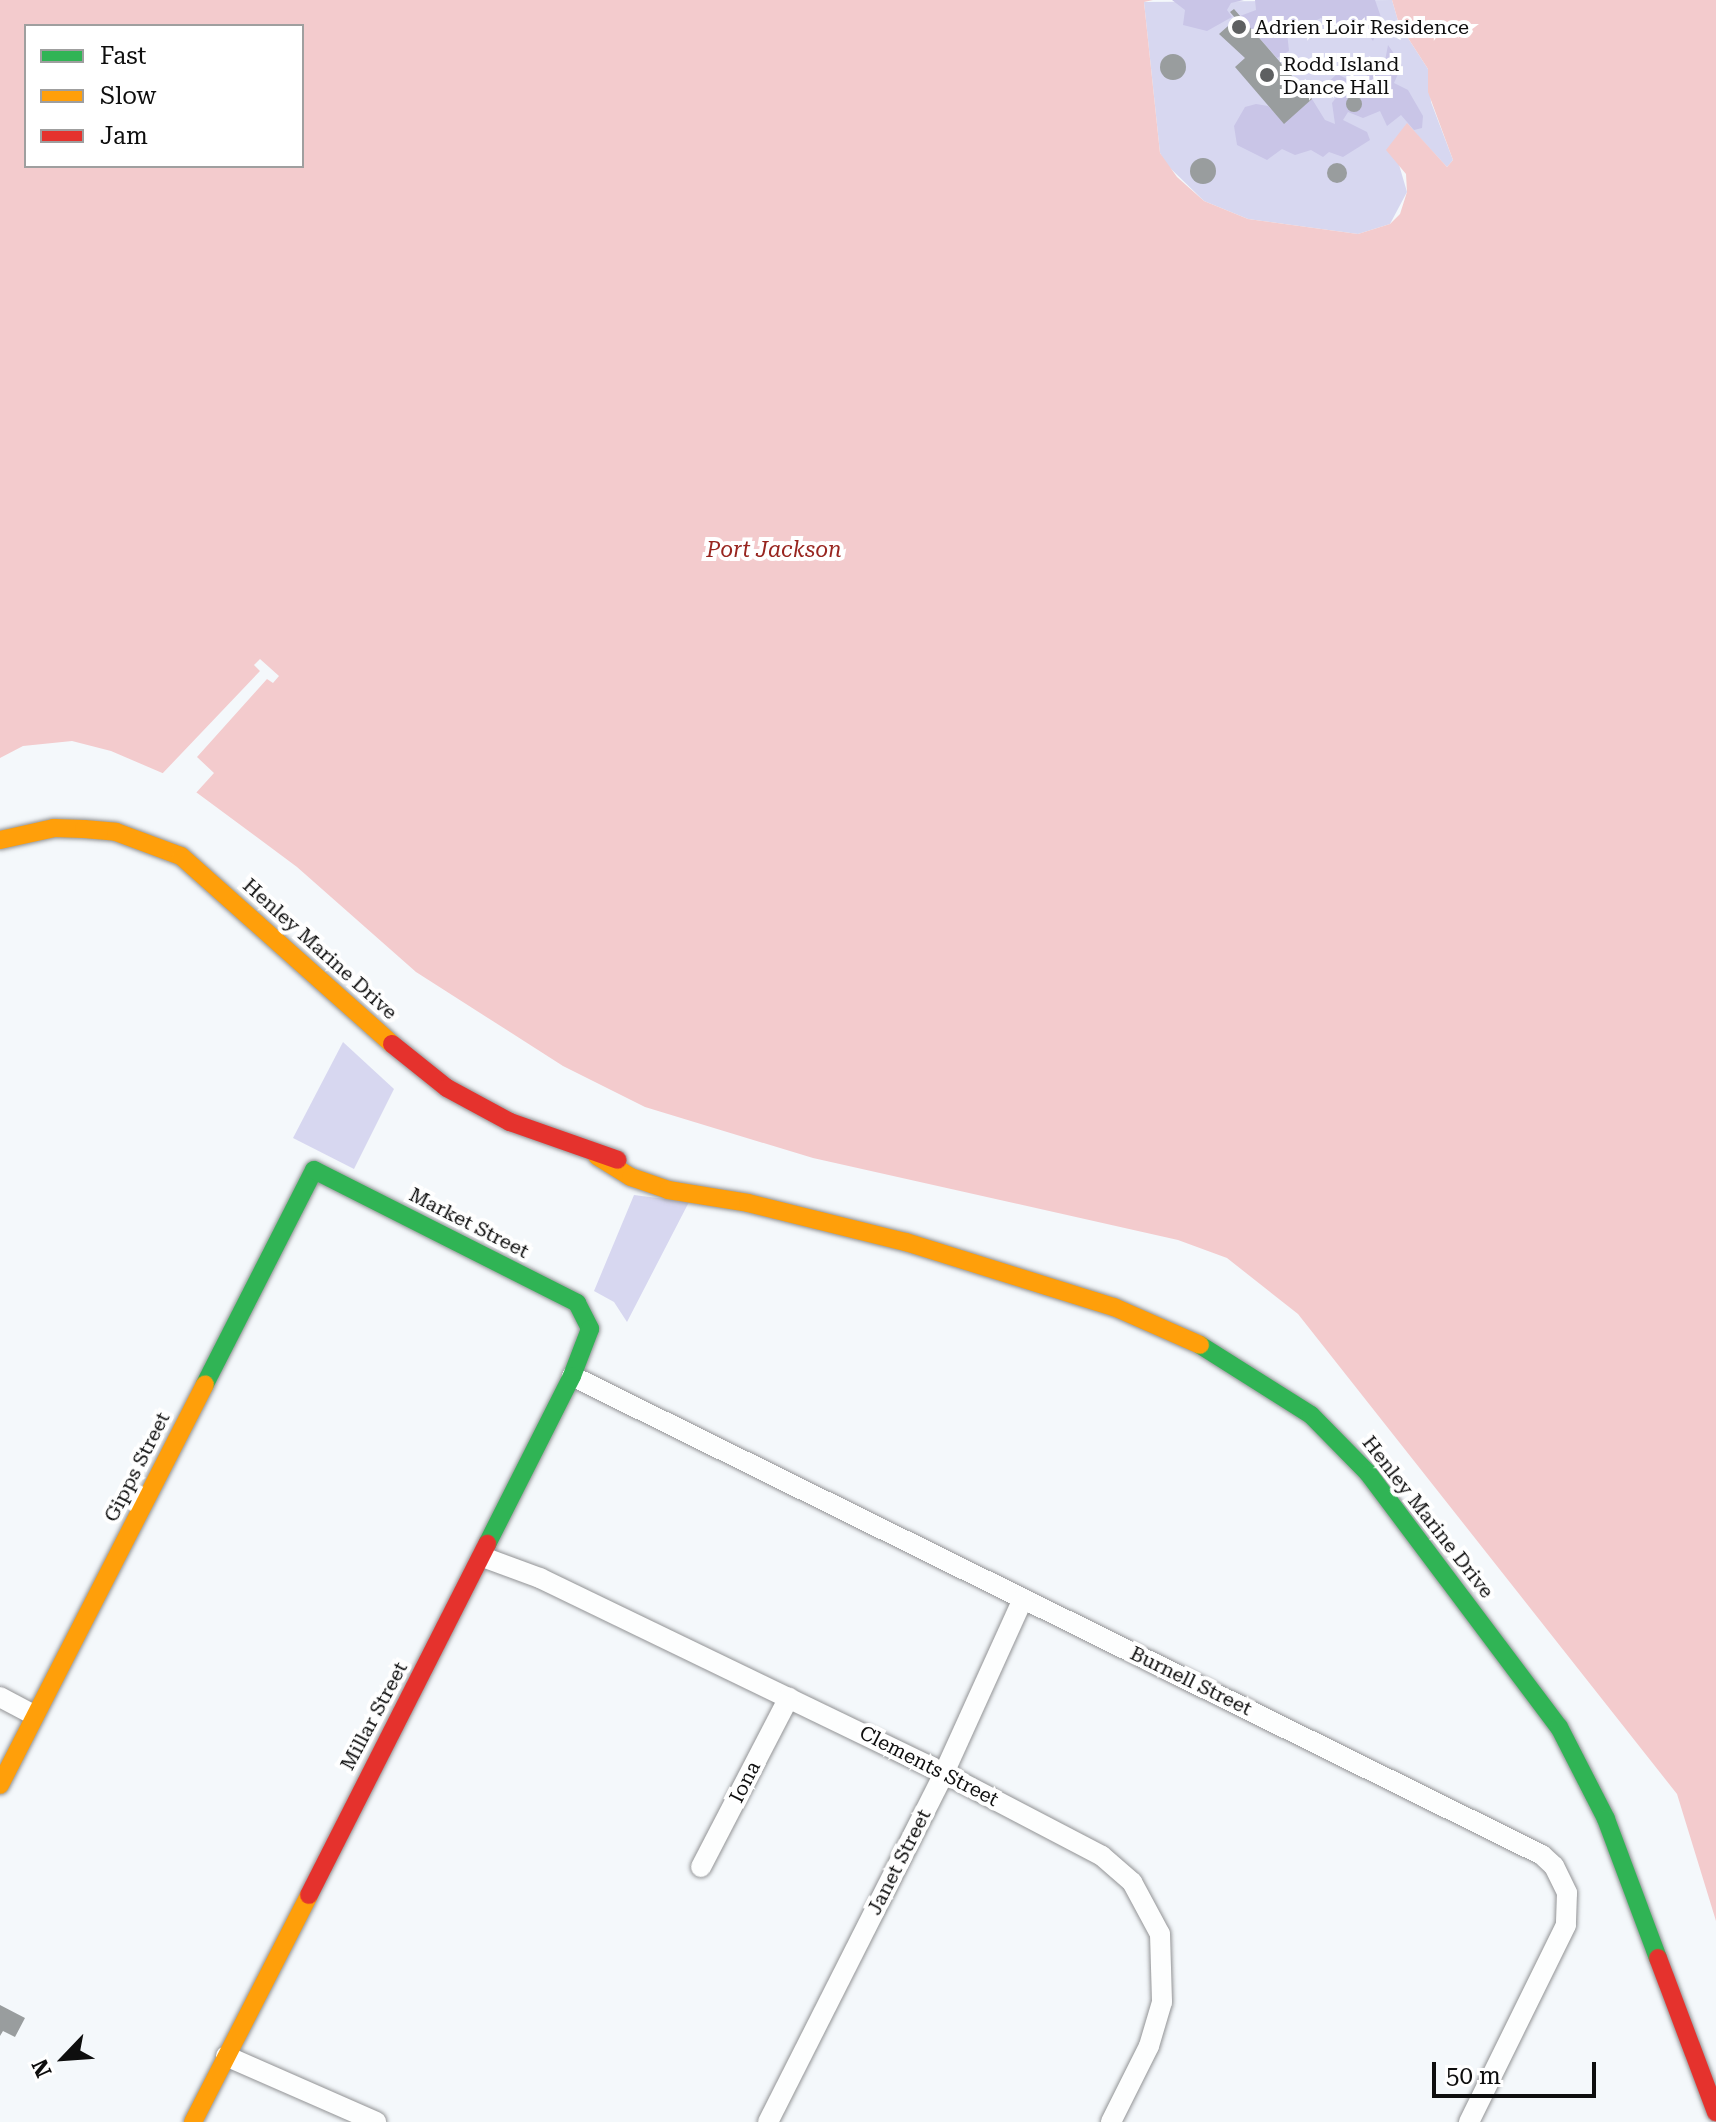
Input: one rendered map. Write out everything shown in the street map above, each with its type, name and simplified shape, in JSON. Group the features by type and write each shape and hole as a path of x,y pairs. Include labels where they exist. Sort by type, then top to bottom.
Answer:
{"main road":[{"name":"Henley Marine Drive","path":"0,840 54,828 84,829 116,832 181,856 358,1017 447,1088 510,1122 597,1156 631,1177 668,1190 748,1203 906,1242 1163,1326 1278,1389 1339,1440 1559,1727 1612,1833 1716,2112"},
{"name":"Market Street","path":"314,1170 567,1296 586,1314 590,1329"},
{"name":"Gipps Street","path":"0,1785 314,1170"},
{"name":"Millar Street","path":"193,2122 483,1557 572,1376 590,1329"}],"street":[{"name":"Burnell Street","path":"572,1376 1526,1846 1554,1866 1567,1893 1566,1925 1469,2122"},
{"name":"Clements Street","path":"483,1557 540,1578 944,1773 1102,1856 1132,1882 1160,1934 1162,2002 1149,2046 1111,2122"},
{"name":"Janet Street","path":"768,2122 944,1773 1023,1599"},
{"path":"0,1697 34,1715"},
{"name":"Iona","path":"701,1867 789,1697"},
{"path":"226,2056 376,2122"}],"shaded area":[{"path":"1172,0 1244,0 1231,3 1227,10 1232,17 1207,31 1183,25 1185,10"},
{"path":"1255,0 1375,0 1382,20 1373,41 1364,28 1341,32 1321,18 1303,27 1292,26 1287,32 1289,51 1277,58 1240,16 1256,10"},
{"path":"1392,0 1399,24 1428,69 1431,102 1453,160 1447,167 1407,124 1393,144 1407,192 1390,224 1358,234 1248,219 1204,201 1166,164 1160,153 1144,2"},
{"path":"1388,45 1402,65 1394,83 1408,90 1423,116 1422,128 1414,130 1401,115 1387,126 1380,111 1363,118 1348,112 1343,120 1367,132 1370,140 1343,157 1329,152 1323,157 1311,150 1295,155 1282,149 1267,160 1237,145 1234,126 1245,107 1256,104 1268,106 1284,123 1312,99 1325,120 1335,124 1332,103 1338,95 1326,84 1337,74 1349,80 1368,80 1365,69 1353,65 1355,57 1385,61"},
{"path":"343,1042 394,1089 354,1169 293,1138"},
{"path":"634,1195 689,1202 627,1322 614,1302 594,1291"}],"water":[{"name":"Port Jackson","path":"0,0 1153,0 1144,2 1160,153 1177,177 1204,201 1248,219 1358,234 1390,224 1400,214 1407,192 1406,174 1386,150 1407,123 1447,167 1453,160 1428,92 1428,69 1399,24 1392,0 1716,0 1716,1921 1677,1794 1298,1314 1227,1258 1178,1240 813,1158 645,1107 563,1066 416,972 297,867 181,781 111,751 72,741 23,746 0,758"}],"pier":[{"path":"260,659 279,676 273,683 267,679 197,757 214,773 195,794 161,775 260,671 254,665"}],"building":[{"name":"Rodd Island Dance Hall","path":"1234,9 1312,99 1284,124 1235,67 1245,58 1219,34 1236,19 1230,12"},
{"path":"1173,54 1182,58 1186,67 1182,76 1173,80 1164,76 1160,67 1164,58"},
{"path":"1354,96 1362,104 1354,112 1346,104"},
{"path":"1203,158 1212,162 1216,171 1212,180 1203,184 1194,180 1190,171 1194,162"},
{"path":"1337,163 1344,166 1347,173 1344,180 1337,183 1330,180 1327,173 1330,166"},
{"path":"0,2005 25,2018 15,2037 3,2031 0,2036"}],"traffic: fast":[{"path":"205,1384 314,1170 577,1303 590,1329 572,1376 487,1544"},
{"path":"1200,1345 1311,1415 1368,1473 1559,1727 1606,1819 1658,1958"}],"traffic: slow":[{"path":"0,840 54,828 84,829 116,832 181,856 392,1044"},
{"path":"597,1156 631,1177 668,1190 748,1203 906,1242 1114,1307 1200,1345"},
{"path":"0,1785 205,1384"},
{"path":"193,2122 309,1895"}],"traffic: jam":[{"path":"392,1044 447,1088 510,1122 618,1160"},
{"path":"309,1895 487,1544"},
{"path":"1658,1958 1716,2112"}],"place":[{"name":"Adrien Loir Residence","path":"1239,27"},
{"name":"Rodd Island Dance Hall","path":"1267,75"}]}
